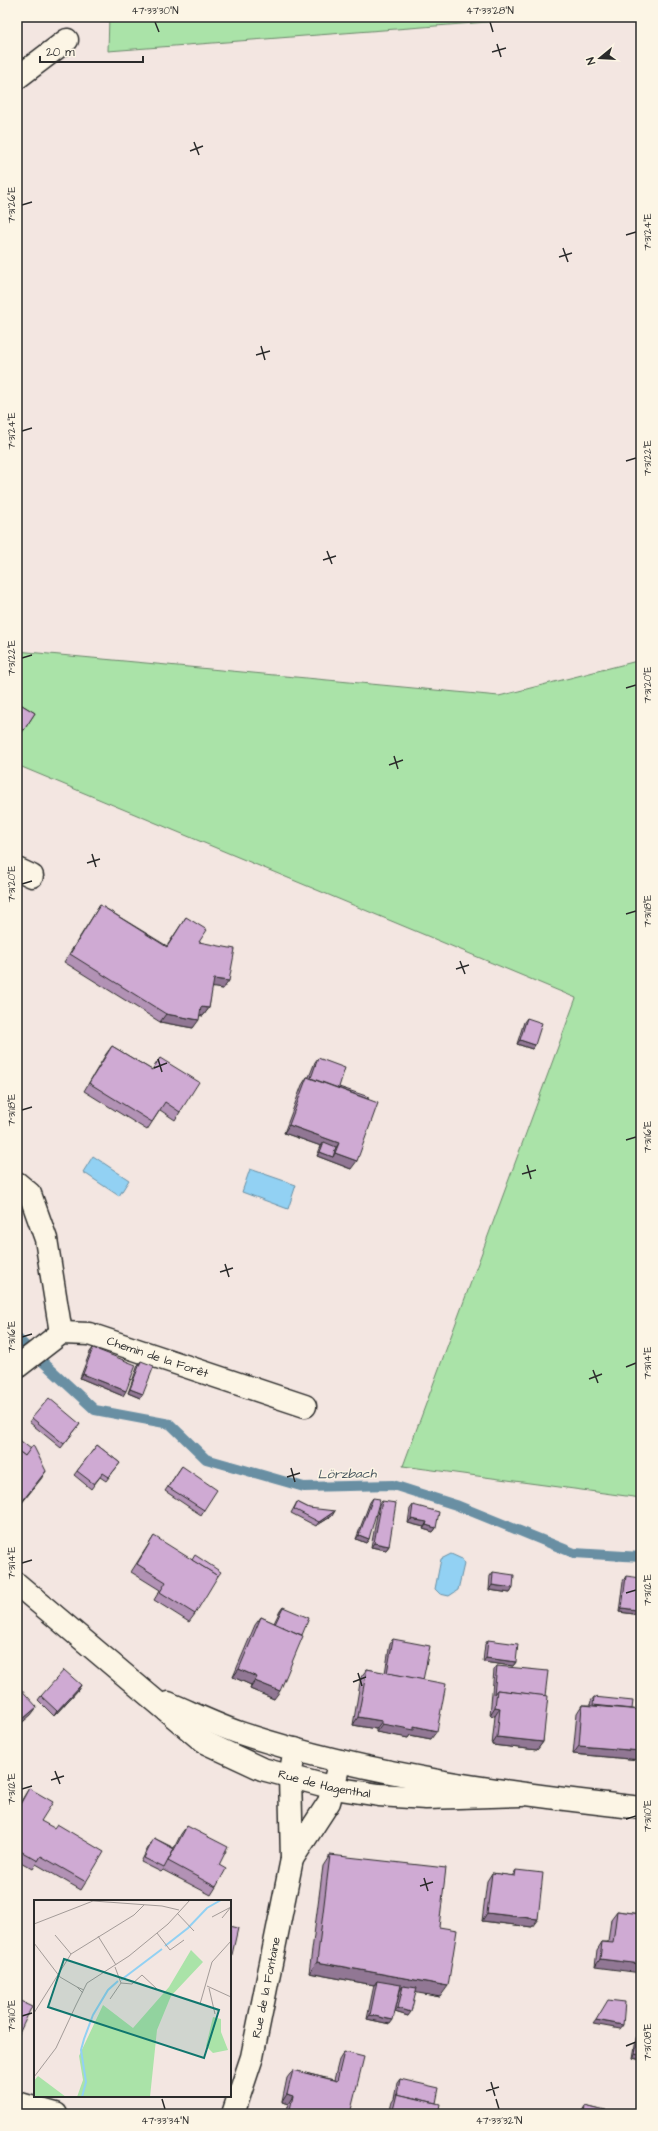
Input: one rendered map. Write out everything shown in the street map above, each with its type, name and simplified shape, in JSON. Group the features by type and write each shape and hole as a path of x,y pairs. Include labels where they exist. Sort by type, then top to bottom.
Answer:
{"main road":[{"path":"17,78 67,40"},
{"path":"17,1183 30,1194 46,1239 61,1333 22,1364"},
{"name":"Chemin de la Forêt","path":"61,1333 89,1334 305,1406"},
{"name":"Rue de Hagenthal","path":"17,1584 204,1742 262,1769 334,1788 379,1795 426,1798 522,1795"},
{"name":"Rue de Hagenthal","path":"149,1695 239,1733 340,1761 522,1795 641,1808"},
{"name":"Rue de la Fontaine","path":"233,2114 252,2057 292,1859 290,1776 295,1749"},
{"name":"Rue de la Fontaine","path":"292,1859 329,1802 334,1788 340,1761"},
{"path":"17,2103 56,2114"}],"green space":[{"path":"109,17 503,17 501,21 108,51"},
{"path":"17,651 499,696 641,660 641,1498 403,1466 576,998 17,765"}],"water":[{"path":"93,1156 129,1180 119,1196 83,1172"},
{"path":"250,1169 296,1185 288,1209 242,1192"},
{"path":"451,1554 462,1559 464,1564 458,1590 449,1596 440,1594 435,1589 441,1559"}],"building":[{"path":"17,702 35,713 24,730 17,725"},
{"path":"100,905 167,947 186,917 207,930 199,942 235,949 229,981 214,979 209,1008 201,1007 199,1020 166,1014 70,954"},
{"path":"527,1018 542,1023 535,1045 520,1040"},
{"path":"112,1046 152,1070 160,1058 199,1082 180,1112 165,1102 152,1122 89,1083"},
{"path":"318,1058 345,1068 339,1087 369,1097 368,1099 311,1078"},
{"path":"307,1077 378,1103 357,1161 335,1153 339,1143 289,1125"},
{"path":"324,1142 336,1147 333,1157 320,1152"},
{"path":"93,1348 136,1365 126,1391 83,1374"},
{"path":"141,1361 154,1366 143,1394 130,1389"},
{"path":"49,1398 80,1424 64,1444 32,1418"},
{"path":"17,1438 31,1449 25,1456 17,1450"},
{"path":"33,1445 46,1471 17,1508 17,1450 25,1456"},
{"path":"97,1445 120,1463 109,1477 103,1473 94,1484 77,1471"},
{"path":"182,1466 217,1490 204,1510 168,1487"},
{"path":"373,1498 380,1499 369,1539 359,1535"},
{"path":"382,1501 396,1503 389,1546 374,1543"},
{"path":"297,1502 309,1508 335,1511 319,1522 294,1509"},
{"path":"413,1505 439,1512 436,1528 426,1525 427,1522 411,1519"},
{"path":"154,1536 218,1576 195,1614 160,1592 166,1582 137,1564"},
{"path":"195,1555 221,1572 218,1576 192,1560"},
{"path":"493,1572 514,1575 513,1588 492,1585"},
{"path":"626,1576 641,1578 637,1610 622,1608"},
{"path":"283,1607 309,1618 302,1635 275,1624"},
{"path":"261,1617 303,1636 280,1691 255,1681 257,1677 239,1669"},
{"path":"393,1639 430,1646 423,1680 387,1673"},
{"path":"488,1640 518,1644 516,1662 486,1658"},
{"path":"497,1666 548,1671 545,1696 497,1690 494,1694"},
{"path":"367,1669 446,1684 437,1731 414,1726 414,1730 382,1724 382,1721 358,1717"},
{"path":"64,1670 81,1685 57,1711 41,1696"},
{"path":"17,1685 37,1707 17,1724"},
{"path":"497,1690 548,1696 543,1742 497,1737 500,1708 495,1707"},
{"path":"594,1697 633,1701 632,1709 593,1705"},
{"path":"582,1705 641,1710 641,1751 579,1746"},
{"path":"29,1788 53,1802 41,1821 54,1828 57,1824 104,1852 86,1882 41,1856 38,1861 17,1849 17,1810"},
{"path":"187,1826 228,1847 219,1865 226,1869 216,1887 168,1861"},
{"path":"154,1838 174,1849 164,1868 144,1858"},
{"path":"330,1855 446,1868 439,1927 457,1930 448,1986 317,1962"},
{"path":"516,1870 543,1873 538,1919 487,1913 492,1873 515,1876"},
{"path":"617,1911 641,1914 641,1964 600,1959 602,1942 613,1943"},
{"path":"231,1926 238,1928 231,1959"},
{"path":"377,1981 401,1985 393,2020 370,2015"},
{"path":"403,1986 417,1988 411,2012 398,2008"},
{"path":"17,1999 32,2006 17,2038"},
{"path":"608,2000 625,2002 623,2025 596,2020"},
{"path":"640,2028 641,2029 641,2055 635,2054"},
{"path":"344,2052 364,2057 350,2114 289,2114 293,2096 287,2094 293,2070 337,2081"},
{"path":"400,2079 439,2088 436,2103 397,2094"},
{"path":"397,2094 440,2104 438,2114 392,2114"},
{"path":"585,2106 617,2114 584,2114"},
{"path":"484,2111 497,2114 483,2114"}],"waterway":[{"name":"Lörzbach","path":"17,1338 95,1410 170,1424 206,1459 304,1487 393,1485 456,1505 574,1553 641,1557"}]}
